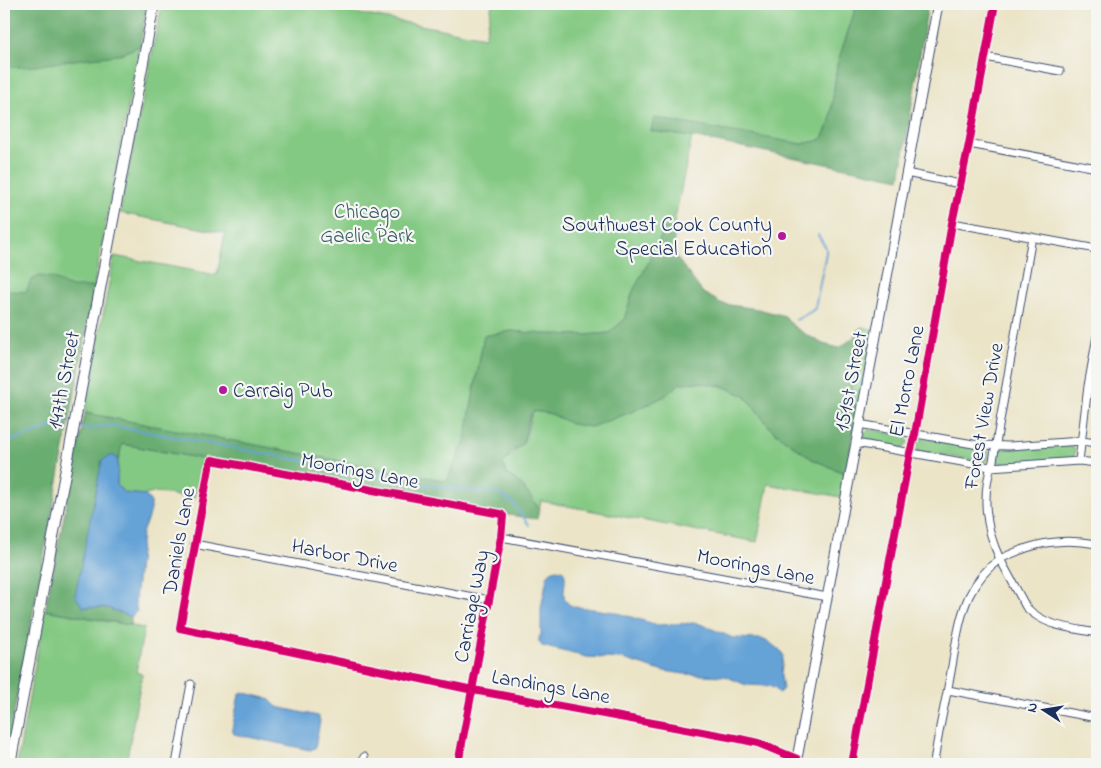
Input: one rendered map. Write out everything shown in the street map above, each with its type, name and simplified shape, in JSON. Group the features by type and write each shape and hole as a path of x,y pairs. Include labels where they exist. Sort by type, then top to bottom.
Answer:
{"main road":[{"name":"147th Street","path":"10,764 154,4"}],"street":[{"name":"151st Street","path":"796,762 938,4"},
{"name":"El Morro Lane","path":"852,764 910,453 916,434 952,223 969,144 994,4"},
{"path":"985,57 1060,71"},
{"path":"969,144 1097,168"},
{"path":"906,174 960,184"},
{"path":"952,223 1097,249"},
{"name":"Forest View Drive","path":"1032,237 986,488 986,507 993,544 1026,607 1040,619 1051,624 1097,632"},
{"path":"1079,461 1088,386 1097,336"},
{"path":"860,424 979,445 1081,441 1097,443"},
{"path":"856,443 990,467 1079,461 1097,463"},
{"name":"Moorings Lane","path":"212,460 501,514"},
{"name":"Daniels Lane","path":"180,628 194,544 212,460"},
{"name":"Carriage Way","path":"458,764 504,521 501,514"},
{"name":"Moorings Lane","path":"501,536 827,597"},
{"path":"934,764 959,628 966,604 975,586 990,566 1000,558 1021,549 1068,540 1097,544"},
{"name":"Harbor Drive","path":"194,544 489,600"},
{"name":"Landings Lane","path":"180,628 473,690 740,738 758,743 796,762"},
{"path":"176,764 191,684"},
{"path":"948,690 1097,718"}],"green space":[{"path":"4,4 147,4 4,764"},
{"path":"4,4 147,4 140,46 118,55 36,66 4,68"},
{"name":"Chicago Gaelic Park","path":"162,4 306,4 485,37 492,4 857,4 837,65 830,122 821,140 802,144 779,140 651,131 692,137 673,228 664,228 658,245 633,291 624,320 609,333 586,335 511,331 484,336 465,441 447,481 85,413 114,256 217,275 225,233 120,213"},
{"path":"857,4 928,4 900,179 692,137 651,131 654,118 802,144 821,140 830,122 837,65"},
{"path":"664,228 673,228 676,257 703,293 723,304 758,309 785,316 793,326 807,335 823,344 839,348 852,339 861,327 862,336 850,400 859,406 846,474 812,459 772,430 745,396 722,386 698,382 680,383 665,396 634,411 591,427 571,424 552,414 533,411 528,421 523,443 511,453 503,464 506,474 521,485 539,509 537,519 122,444 118,461 113,455 83,607 108,608 131,617 131,625 45,610 85,413 447,481 465,441 484,336 511,331 586,335 609,333 624,320 633,291 658,245"},
{"path":"40,276 52,278 71,287 95,287 4,764 4,288 11,291 26,292 31,280"},
{"path":"861,327 874,329 859,406 850,400 862,336"},
{"path":"698,382 722,386 745,396 772,430 812,459 846,474 841,497 768,484 757,542 541,501 539,509 521,485 506,474 503,464 523,442 533,411 552,414 571,424 591,427 634,411 665,396 680,383"},
{"path":"869,429 903,435 908,443 903,449 864,441 864,433"},
{"path":"924,438 983,449 989,452 988,459 984,462 917,451 917,441"},
{"path":"122,444 203,459 194,499 157,492 145,495 124,493 117,485 118,461"},
{"path":"1069,445 1075,449 1075,455 1072,459 1003,464 997,461 997,452 1004,448"},
{"path":"45,610 144,628 136,672 142,674 126,764 17,764"}],"water":[{"path":"113,455 118,461 117,485 124,493 145,495 151,502 151,510 142,533 135,601 137,611 131,617 108,608 83,607 75,596 102,460"},
{"path":"556,569 563,570 565,575 565,599 572,606 614,612 658,625 695,623 733,638 762,639 770,643 781,651 783,655 781,676 783,689 779,693 774,688 768,686 746,685 725,676 684,674 658,670 623,659 586,657 542,646 539,642 541,634 541,608 547,577 551,571"},
{"path":"242,692 269,699 277,707 318,716 320,721 315,748 310,750 234,734 232,729 239,695"}],"waterway":[{"path":"796,320 815,308 826,253 826,248 818,235"},
{"path":"4,443 63,423 68,424"},
{"path":"79,427 88,429 109,425 376,474 415,484 500,494 513,503 529,525"}],"cycle path":[{"path":"852,764 915,434 952,223 995,4"},
{"path":"458,764 501,537 503,516 501,514 212,460 180,628 473,690 740,739 758,743 797,759"}],"place":[{"name":"Southwest Cook County Special Education","path":"782,236"},
{"name":"Carraig Pub","path":"223,390"}]}
